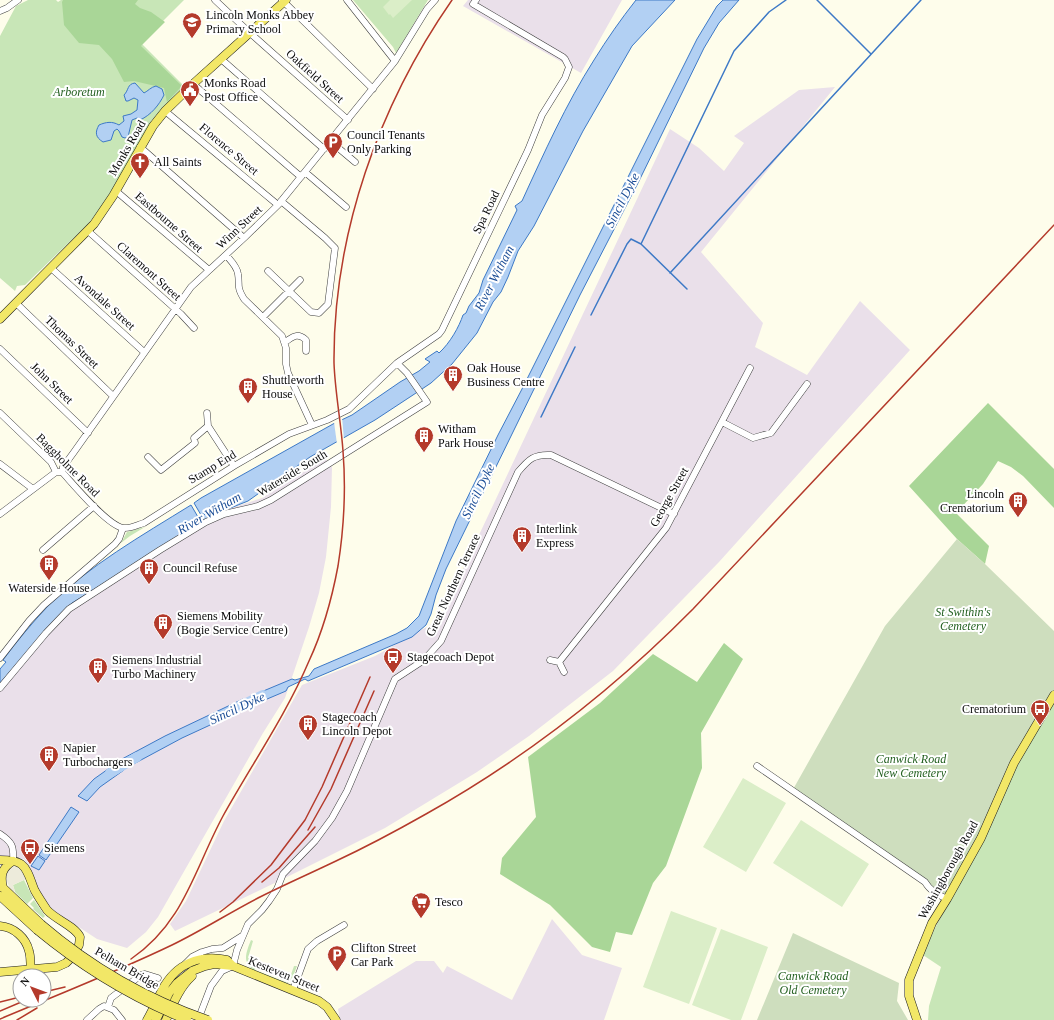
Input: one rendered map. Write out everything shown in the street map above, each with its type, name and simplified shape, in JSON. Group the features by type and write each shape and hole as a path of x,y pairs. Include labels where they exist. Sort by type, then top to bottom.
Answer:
{"main road":[{"name":"Monks Road","path":"0,319 88,231 103,212 154,124 165,111 284,1"},
{"name":"Washingborough Road","path":"917,1020 909,996 909,980 932,923 981,838 1014,763 1054,695"},
{"path":"0,860 13,861 21,864 24,867 39,898 49,912 75,931 80,937 79,945 73,956 57,967 48,968"},
{"path":"13,861 2,871 1,893 39,927"},
{"path":"0,926 13,930 21,936 26,943 29,952 31,968"},
{"name":"Pelham Bridge","path":"39,927 78,962 116,986 147,1003 187,1020"},
{"name":"Pelham Bridge","path":"39,927 117,978 175,1008 208,1020"},
{"path":"147,1020 170,978 186,963 200,959 216,958 227,960 232,966"},
{"path":"156,1020 169,993 177,983 192,971 214,964 232,966"},
{"path":"166,1020 176,996 185,983 205,966"},
{"name":"Kesteven Street","path":"232,966 319,1001 327,1007 336,1020"},
{"path":"0,972 12,971"}],"street":[{"path":"0,11 18,0"},
{"name":"Oakfield Street","path":"215,0 348,120"},
{"path":"347,0 395,61"},
{"name":"Winn Street","path":"59,472 191,287 279,203 395,61 435,0"},
{"name":"Spa Road","path":"312,425 332,418 349,409 397,363 442,330 528,150 542,115 565,78 569,67 565,59 473,4 476,0"},
{"path":"284,1 373,89"},
{"path":"221,59 324,149"},
{"path":"193,84 303,174 346,207"},
{"name":"Florence Street","path":"165,111 279,203 326,238 335,248 328,304 319,313 311,312 289,291"},
{"path":"330,141 355,162"},
{"path":"140,147 244,238"},
{"name":"Eastbourne Street","path":"116,191 208,270"},
{"name":"Claremont Street","path":"88,231 194,328"},
{"path":"226,255 235,266 238,274 238,285 244,299 282,336 285,342 288,374 312,425"},
{"name":"Avondale Street","path":"51,268 144,352"},
{"path":"268,271 289,291"},
{"path":"263,317 300,280"},
{"name":"Thomas Street","path":"16,303 113,396"},
{"path":"285,342 297,335 301,336 306,340 306,351"},
{"name":"John Street","path":"0,349 88,433"},
{"name":"Waterside South","path":"0,688 46,633 69,609 206,522 224,514 258,506 271,500 427,402 407,372 397,363"},
{"name":"George Street","path":"559,662 666,528 750,368"},
{"path":"722,422 753,438 771,433 807,384"},
{"name":"Baggholme Road","path":"0,413 94,506 112,522 123,528"},
{"path":"207,413 208,426 234,466"},
{"name":"Stamp End","path":"123,528 134,527 144,522 289,434 312,425"},
{"path":"148,457 161,470 195,443 194,438 208,426"},
{"name":"Great Northern Terrace","path":"232,966 242,936 248,924 269,901 277,889 283,874 315,841 332,818 347,791 395,679 424,660 441,641 518,472 528,460 540,454 551,455 674,514"},
{"path":"0,464 33,489"},
{"path":"0,514 33,489 59,472"},
{"path":"43,550 94,506"},
{"path":"0,658 29,621 44,605 115,544 119,539 123,528"},
{"path":"550,660 559,662 564,672"},
{"path":"758,766 925,882 928,887 937,894 947,899"},
{"path":"0,834 10,841 14,853 13,861"},
{"path":"293,990 308,949 317,941 344,926"},
{"path":"186,963 192,957 202,952 223,948 242,936"},
{"name":"Kesteven Street","path":"198,1020 211,986 222,971 232,966"},
{"path":"108,1007 112,998 141,975 145,974 158,978"},
{"path":"87,1020 104,1006 114,1010 122,1019"}],"shaded area":[{"path":"468,0 622,0 581,73 463,6"},
{"path":"835,87 701,252 763,323 755,347 807,375 860,301 910,350 719,562 613,671 529,736 477,772 385,828 175,931 170,924 186,901 224,821 302,685 375,656 439,620 670,129 699,148 724,171 744,143 734,136 799,90"},
{"path":"325,458 332,467 331,507 326,557 319,593 285,698 263,733 158,917 146,932 127,948 97,939 50,908 24,859 0,859 0,683 62,612 72,603 216,513 262,498"},
{"path":"15,866 21,870 26,879 13,885 15,891 11,892 5,874 10,868"},
{"path":"552,919 582,955 622,968 604,1020 340,1020 338,1009 416,961 434,961 443,973 447,966 512,1000"}],"green space":[{"name":"Arboretum","path":"28,0 56,0 58,2 61,0 184,0 143,41 125,27 184,86 152,120 106,202 87,225 25,285 17,286 15,291 0,278 0,36 16,6"},
{"path":"63,0 138,0 135,4 140,8 151,12 165,22 141,46 182,86 167,102 164,88 134,81 124,82 112,59 99,45 79,43 64,25"},
{"path":"353,0 428,0 396,53 393,47"},
{"path":"390,0 412,0 393,18 383,7"},
{"path":"988,403 1054,469 1054,508 1023,476 1011,467 998,461 983,484 956,513 989,546 985,564 957,539 909,486"},
{"path":"145,527 130,536 121,543 127,532"},
{"name":"Canwick Road New Cemetery","path":"957,539 1054,631 1054,695 977,841 946,894 923,884 791,793 885,626"},
{"path":"724,643 743,659 701,733 702,768 666,866 653,883 632,935 616,932 610,952 592,947 550,905 500,874 502,858 536,817 528,757 600,703 653,654 697,682"},
{"path":"1054,702 1054,1020 928,1020 929,1006 941,967 923,955 936,926 986,835 1021,757"},
{"path":"743,778 786,803 746,872 703,847"},
{"path":"801,820 869,864 842,907 773,863"},
{"path":"24,880 33,898 27,904 15,892 13,885"},
{"path":"34,900 45,916 43,918 33,909 34,908 30,904"},
{"path":"671,911 717,928 689,1004 643,987"},
{"path":"721,929 768,947 741,1020 731,1020 692,1005"},
{"name":"Canwick Road Old Cemetery","path":"793,933 899,983 897,1001 908,1020 757,1020"},
{"path":"251,940 253,941 248,958 252,960 251,964 256,966 255,970 287,983 267,977 255,971 250,967 246,958"},
{"path":"294,966 297,966 293,977 288,982"}],"water":[{"name":"River Witham","path":"636,0 675,0 632,46 583,131 534,226 518,251 501,292 493,302 477,333 452,364 431,383 375,420 310,457 248,501 213,515 211,511 216,507 211,506 209,507 209,510 201,515 194,503 201,498 333,424 352,415 400,382 419,371 430,362 425,359 437,351 439,353 447,345 457,330 463,315 466,313 469,306 479,293 483,280 517,210 515,206 522,201 574,94 604,44"},
{"path":"723,0 739,0 719,23 704,48 638,183 580,295 446,569 426,625 412,637 308,681 305,679 288,687 286,691 253,705 249,697 292,679 295,680 309,676 314,669 407,628 419,616 456,521 498,435 697,39 717,6"},
{"path":"135,83 144,93 156,86 162,89 164,95 151,113 140,120 137,118 132,120 128,137 122,137 117,129 114,131 111,140 103,142 96,134 99,125 109,122 119,125 124,121 123,116 131,114 137,110 138,100 134,98 126,101 124,95 129,86"},
{"path":"191,505 198,517 185,525 190,523 193,528 72,603 62,612 0,683 0,669 6,662 3,660 25,632 48,606 64,591 99,564"},
{"name":"River Witham","path":"210,511 213,515 193,527 191,523"},
{"path":"243,699 247,708 182,738 128,767 122,759 165,736"},
{"path":"118,762 124,770 100,787 87,801 78,796 94,779"},
{"path":"71,807 79,812 46,860 39,855"},
{"path":"38,856 45,861 39,870 31,866"}],"pier":[{"path":"342,417 344,440 337,444 334,422"}],"waterway":[{"path":"641,244 734,51 769,12 786,0"},
{"path":"817,0 871,54"},
{"path":"670,273 921,0"},
{"path":"591,315 627,244 631,239 641,244 687,289"},
{"path":"541,417 575,347"},
{"name":"Sincil Dyke","path":"234,709 263,695"},
{"name":"Sincil Dyke","path":"110,773 137,757"}],"railway":[{"path":"131,959 149,945 164,929 176,912 223,816 290,701 314,650 323,626 338,566 344,508 343,451 334,363 336,315 342,267 352,219 365,172 382,127 426,40 452,0"},
{"path":"0,1019 151,955 195,933 262,896 381,839 462,793 498,770 567,721 632,667 693,609 1054,225"},
{"path":"220,912 233,902 271,865 305,820 322,787 370,677"},
{"path":"308,830 331,789 374,691"},
{"path":"262,882 279,868 315,827"},
{"path":"52,990 65,987"},
{"path":"0,1002 12,999"},
{"path":"0,1011 12,1006"},
{"path":"17,1020 37,1008"}],"place":[{"name":"Lincoln Monks Abbey Primary School","path":"192,39"},
{"name":"Monks Road Post Office","path":"190,107"},
{"name":"Council Tenants Only Parking","path":"333,159"},
{"name":"All Saints","path":"140,179"},
{"name":"Oak House Business Centre","path":"453,392"},
{"name":"Shuttleworth House","path":"248,404"},
{"name":"Witham Park House","path":"424,453"},
{"name":"Lincoln Crematorium","path":"1018,518"},
{"name":"Interlink Express","path":"522,553"},
{"name":"Waterside House","path":"49,581"},
{"name":"Council Refuse","path":"149,585"},
{"name":"Siemens Mobility (Bogie Service Centre)","path":"163,640"},
{"name":"Stagecoach Depot","path":"393,674"},
{"name":"Siemens Industrial Turbo Machinery","path":"98,684"},
{"name":"Crematorium","path":"1040,726"},
{"name":"Stagecoach Lincoln Depot","path":"308,741"},
{"name":"Napier Turbochargers","path":"49,772"},
{"name":"Siemens","path":"30,865"},
{"name":"Tesco","path":"421,919"},
{"name":"Clifton Street Car Park","path":"337,972"}],"park label":[{"name":"St Swithin's Cemetery","path":"963,619"}]}
